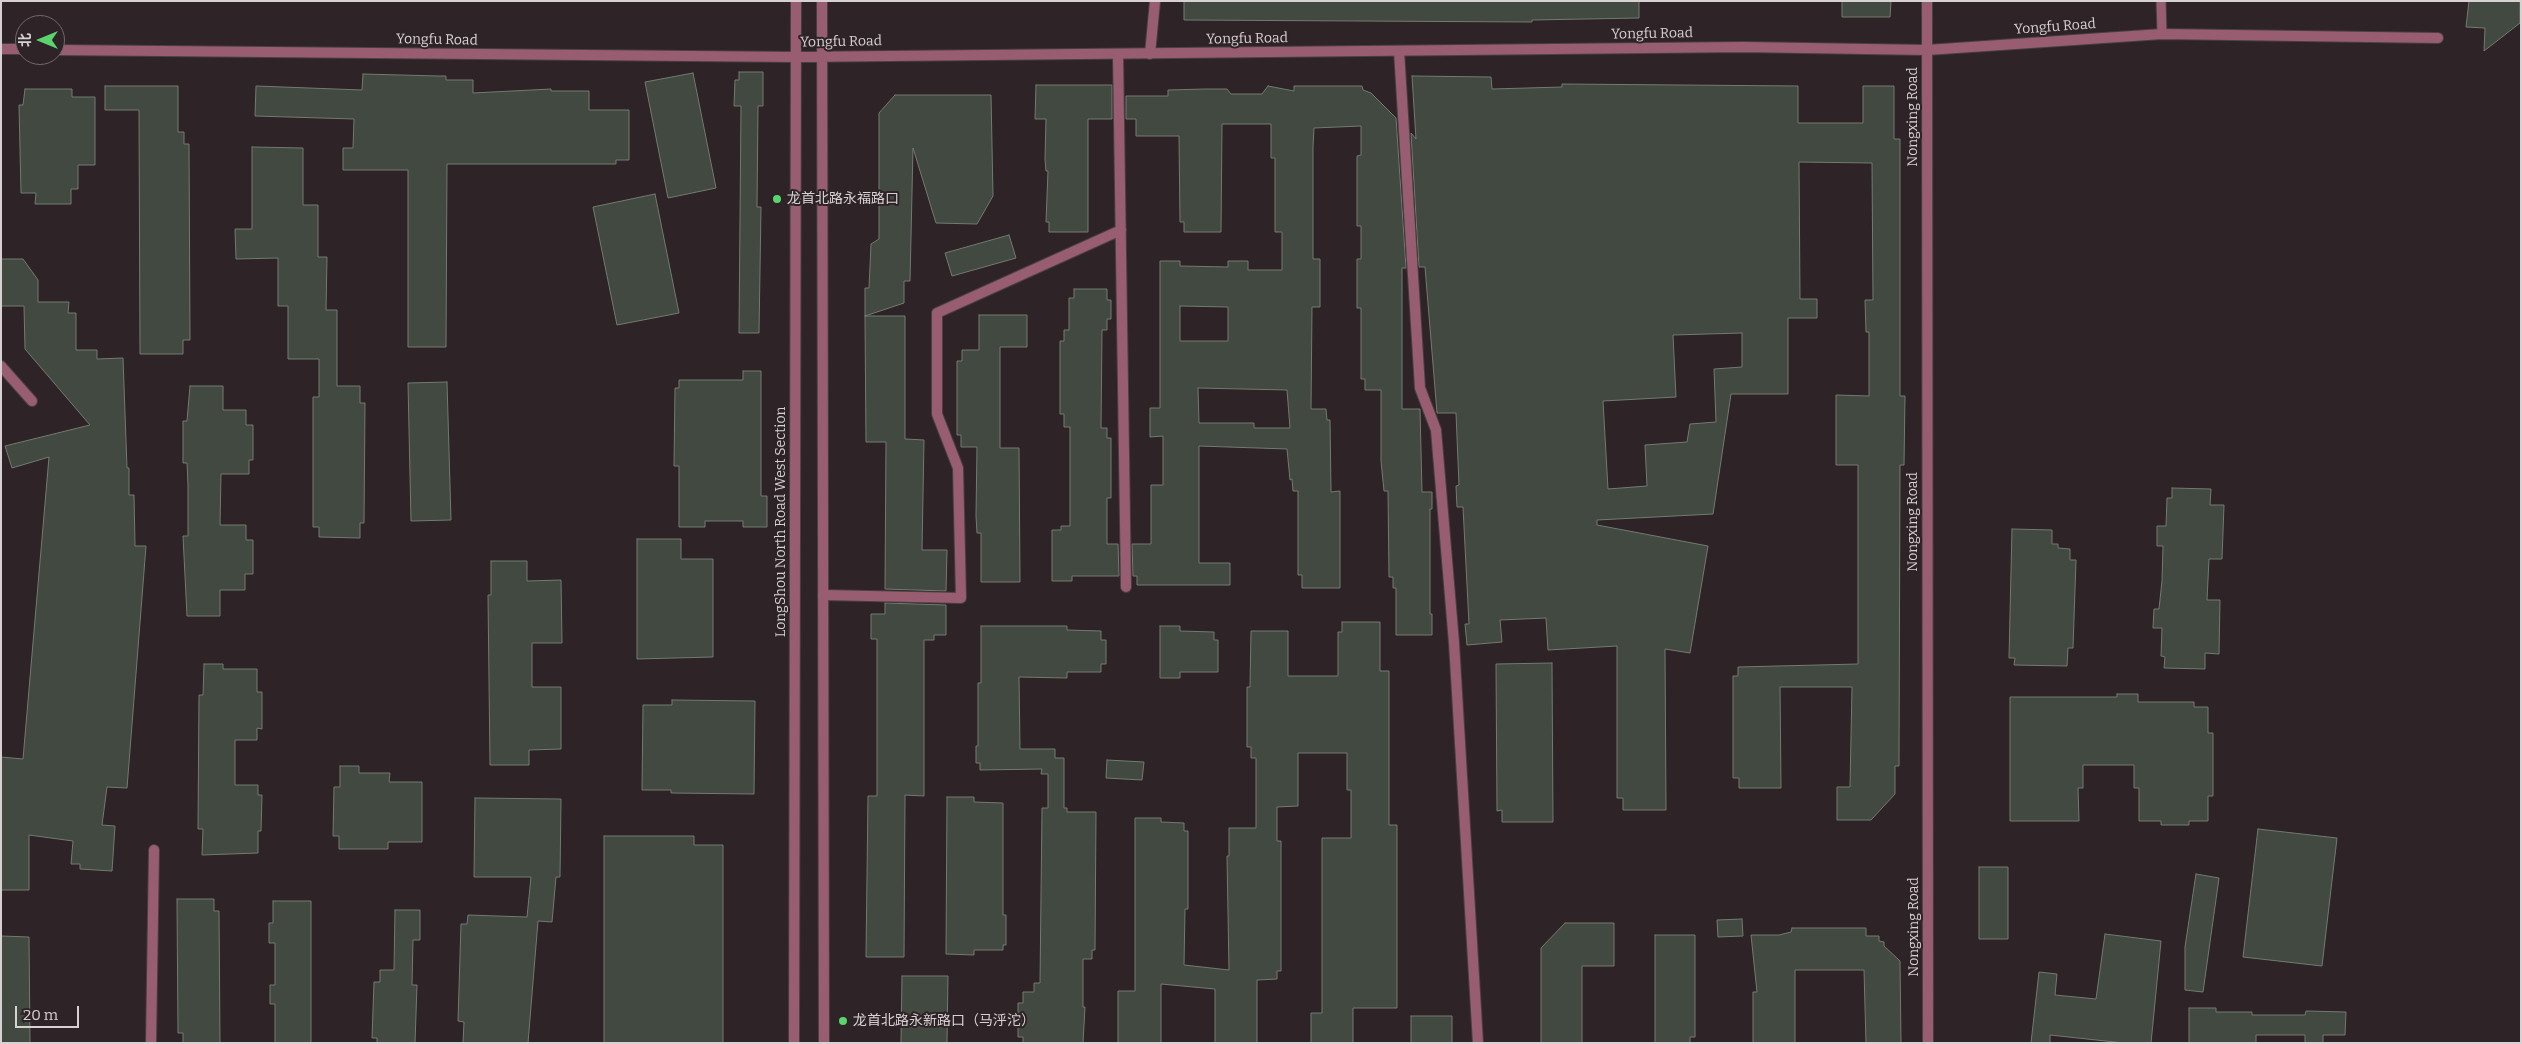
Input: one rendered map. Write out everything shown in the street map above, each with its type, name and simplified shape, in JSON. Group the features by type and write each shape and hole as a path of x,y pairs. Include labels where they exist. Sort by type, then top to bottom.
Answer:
{"street":[{"name":"LongShou North Road West Section","path":"794,1043 796,1"},
{"path":"822,1 824,1043"},
{"path":"1150,54 1155,1"},
{"name":"Nongxing Road","path":"1927,1 1928,1043"},
{"name":"Yongfu Road","path":"65,50 796,57 822,55 1150,54 1742,47 1927,50 2162,34 2438,38"},
{"path":"1,49 15,50"},
{"path":"1399,51 1420,388 1436,430 1454,643 1478,1043"},
{"path":"1118,54 1126,587"},
{"path":"823,595 961,598 958,468 937,414 937,313 1121,230"},
{"path":"1,366 32,401"},
{"path":"151,1043 154,850"}],"lane":[{"path":"2161,1 2162,34"}],"building":[{"path":"1184,1 1639,1 1639,18 1532,20 1532,22 1184,20"},
{"path":"1842,1 1891,1 1890,17 1842,17"},
{"path":"2469,1 2520,1 2520,23 2484,51 2485,28 2466,27"},
{"path":"739,72 763,72 763,106 758,106 757,207 761,207 759,333 739,333 741,106 734,106 735,80 739,80"},
{"path":"693,73 716,188 668,198 645,82"},
{"path":"363,74 446,76 446,80 473,80 473,93 551,89 551,91 589,91 589,110 629,110 629,160 616,160 616,164 447,164 446,347 408,347 408,170 343,170 343,148 353,148 354,119 255,116 256,86 362,90"},
{"path":"1412,76 1491,77 1492,89 1562,87 1562,84 1798,86 1798,123 1863,123 1863,86 1894,86 1894,139 1900,139 1900,396 1905,396 1904,465 1900,465 1899,766 1895,766 1895,794 1871,820 1837,820 1837,787 1850,787 1852,687 1780,687 1781,788 1739,788 1739,778 1733,778 1733,676 1738,676 1738,667 1858,664 1858,465 1836,465 1836,395 1869,396 1869,332 1866,332 1865,300 1873,300 1872,163 1799,162 1800,299 1817,299 1817,318 1788,318 1788,394 1731,394 1713,514 1597,520 1597,525 1708,546 1690,653 1665,649 1666,810 1623,810 1623,798 1617,798 1617,646 1548,650 1546,618 1500,620 1502,642 1467,645 1465,624 1469,624 1463,507 1457,507 1456,486 1459,485 1456,413 1437,413 1425,267 1419,267 1411,133 1416,139","holes":["1742,333 1742,367 1714,369 1716,422 1690,424 1687,442 1645,445 1647,486 1608,489 1603,401 1676,397 1673,335"]},
{"path":"1036,85 1112,85 1112,119 1088,119 1088,232 1049,232 1049,222 1046,222 1048,171 1046,171 1045,159 1046,119 1035,119"},
{"path":"105,86 178,86 178,132 184,132 184,144 189,144 190,340 183,340 183,354 140,354 139,110 105,110"},
{"path":"1268,86 1294,91 1294,86 1362,86 1363,90 1371,93 1396,118 1406,268 1402,268 1402,409 1420,409 1422,492 1432,492 1432,509 1430,509 1430,614 1432,614 1432,635 1396,635 1396,588 1393,588 1393,577 1389,577 1388,491 1384,491 1381,461 1381,390 1365,390 1365,379 1361,379 1361,308 1357,308 1357,259 1361,259 1361,226 1357,226 1357,156 1361,155 1361,126 1314,128 1313,147 1313,259 1320,259 1320,307 1312,307 1311,409 1326,409 1327,420 1330,420 1331,492 1340,491 1340,588 1302,588 1302,575 1298,575 1298,491 1293,491 1292,479 1290,480 1287,449 1199,446 1199,563 1230,563 1230,585 1137,585 1137,576 1133,576 1132,544 1151,544 1151,485 1163,485 1163,436 1150,437 1150,408 1160,408 1160,261 1180,261 1180,266 1228,267 1228,261 1248,261 1248,270 1282,270 1282,232 1275,232 1275,158 1271,158 1271,124 1222,124 1221,232 1184,232 1184,222 1180,222 1179,136 1136,136 1136,119 1126,119 1126,96 1168,96 1168,90 1206,89 1227,89 1231,94 1262,94","holes":["1180,306 1228,307 1228,341 1180,341","1198,388 1287,390 1290,428 1254,428 1254,423 1199,423"]},
{"path":"25,89 72,89 72,97 95,97 95,165 78,165 78,189 71,189 71,204 35,204 36,193 21,193 19,105 23,105"},
{"path":"895,95 991,95 993,196 977,224 936,223 913,148 910,281 904,281 904,303 865,316 865,288 869,288 871,244 879,239 879,113"},
{"path":"252,147 303,148 303,205 318,205 318,257 327,257 326,310 337,310 337,386 360,386 360,403 365,403 364,523 360,523 360,538 319,537 319,527 313,527 313,397 319,397 319,359 288,359 288,306 278,306 278,258 236,259 235,229 252,229"},
{"path":"655,194 679,313 617,325 593,207"},
{"path":"1009,235 1016,258 952,276 945,253"},
{"path":"1,259 23,259 38,280 38,302 69,302 68,313 76,313 76,350 97,350 97,359 123,358 127,468 129,468 129,495 134,495 135,546 146,546 127,788 107,787 102,825 115,826 112,871 80,869 80,864 71,864 73,841 29,835 29,890 1,890 1,757 23,759 49,457 12,468 5,446 90,425 25,349 24,306 1,306"},
{"path":"1074,289 1107,289 1107,300 1111,300 1111,319 1107,319 1107,330 1102,330 1101,428 1107,428 1107,438 1111,438 1111,498 1107,498 1107,544 1118,544 1119,576 1072,576 1072,581 1052,581 1052,530 1061,530 1061,526 1070,526 1070,427 1064,427 1064,414 1060,414 1060,341 1064,341 1064,330 1069,330 1069,298 1074,298"},
{"path":"979,315 1027,315 1027,347 1000,347 1000,448 1019,448 1020,582 981,582 981,533 977,533 976,516 977,447 961,447 961,435 957,435 957,361 962,361 962,350 979,350"},
{"path":"865,316 905,316 905,439 924,440 922,550 947,550 946,591 885,589 886,442 866,442"},
{"path":"743,371 761,371 761,496 767,496 767,527 743,527 743,521 705,521 705,527 679,527 679,466 674,466 675,388 679,388 679,380 743,380"},
{"path":"447,382 451,520 411,521 408,383"},
{"path":"190,386 223,386 223,410 246,410 246,425 253,425 253,460 249,460 249,474 221,474 220,525 246,525 246,540 253,540 253,574 245,574 245,590 220,590 220,616 187,616 183,536 188,536 188,485 187,463 183,463 183,421 187,421"},
{"path":"2172,488 2211,489 2210,505 2224,505 2222,559 2209,559 2207,600 2220,600 2219,654 2205,653 2205,669 2164,668 2165,657 2161,656 2162,628 2153,628 2154,609 2159,609 2162,581 2163,546 2157,546 2157,526 2166,526 2167,498 2172,498"},
{"path":"2012,529 2052,530 2052,544 2058,544 2058,548 2070,549 2070,560 2076,560 2073,648 2068,648 2067,666 2014,665 2015,658 2009,658"},
{"path":"637,539 681,539 681,559 713,559 713,657 637,659"},
{"path":"491,561 527,561 527,581 561,580 562,643 532,643 532,687 561,687 561,749 529,750 529,765 490,765 488,595 491,595"},
{"path":"885,603 946,605 946,635 934,635 934,640 924,640 924,796 905,795 904,957 866,957 868,796 877,796 877,639 871,639 871,614 885,614"},
{"path":"1342,622 1380,622 1380,671 1389,671 1389,825 1397,825 1397,1008 1353,1008 1353,1043 1311,1043 1311,1013 1322,1013 1322,838 1351,838 1351,790 1347,790 1347,753 1298,753 1298,806 1277,807 1277,841 1281,841 1281,971 1277,971 1277,979 1257,980 1257,1043 1215,1043 1215,989 1161,984 1161,1043 1118,1043 1118,991 1135,991 1135,818 1161,818 1161,822 1184,823 1184,831 1188,831 1188,909 1185,909 1184,965 1229,970 1227,856 1229,856 1229,828 1256,828 1256,758 1251,758 1251,747 1247,747 1247,687 1250,687 1251,631 1288,631 1288,676 1338,676 1338,632 1342,632"},
{"path":"981,626 1067,626 1067,630 1101,631 1101,640 1106,640 1106,664 1101,664 1101,672 1067,672 1067,678 1019,677 1020,749 1055,749 1055,758 1064,758 1064,808 1067,808 1067,812 1096,812 1095,950 1092,950 1092,959 1083,959 1083,1007 1085,1007 1083,1043 1023,1043 1023,1037 1018,1037 1018,1003 1023,1003 1023,992 1034,992 1034,983 1040,983 1042,808 1048,808 1048,774 1041,774 1042,769 980,770 980,763 976,763 976,746 978,746 978,683 981,683"},
{"path":"1160,626 1180,626 1180,631 1214,632 1214,640 1218,640 1218,672 1180,672 1180,678 1160,678"},
{"path":"1552,663 1553,822 1502,822 1502,810 1497,811 1496,664"},
{"path":"204,664 223,664 223,669 257,669 257,692 262,692 262,729 257,728 257,740 235,740 235,785 258,785 258,795 262,795 261,831 258,831 258,853 202,855 203,829 198,829 199,695 203,695"},
{"path":"2117,694 2138,694 2138,702 2194,702 2194,707 2208,707 2208,733 2213,733 2213,796 2208,796 2208,821 2189,821 2189,825 2161,825 2161,821 2139,821 2139,788 2134,788 2134,765 2083,765 2083,788 2078,788 2079,821 2010,821 2010,697 2117,697"},
{"path":"672,700 755,701 754,794 671,793 671,790 642,790 643,705 672,705"},
{"path":"1107,760 1144,762 1142,780 1106,778"},
{"path":"340,766 359,766 359,773 390,773 389,782 422,782 422,842 388,842 388,849 339,849 339,836 333,836 334,787 340,787"},
{"path":"947,797 974,797 974,802 1003,803 1003,915 1006,915 1006,945 1003,945 1003,950 974,950 974,955 946,954"},
{"path":"475,798 561,799 560,877 556,877 552,922 538,921 528,1043 463,1043 464,1022 458,1021 461,924 467,924 468,915 527,917 531,877 474,877"},
{"path":"2258,829 2337,838 2322,966 2243,957"},
{"path":"604,836 694,836 694,845 723,845 723,1043 604,1043"},
{"path":"1979,867 2008,867 2008,939 1979,939"},
{"path":"2196,874 2219,878 2203,992 2185,990 2185,947"},
{"path":"177,899 214,899 214,911 219,911 220,1043 183,1043 183,1033 178,1033"},
{"path":"273,901 311,901 311,1043 275,1043 275,1004 270,1004 270,985 275,985 275,943 269,943 269,923 273,923"},
{"path":"395,910 420,910 420,940 413,940 412,985 417,985 415,1043 377,1043 377,1038 372,1038 374,982 380,982 380,970 394,970"},
{"path":"1742,919 1743,936 1718,937 1717,920"},
{"path":"1565,923 1614,923 1614,966 1582,966 1582,1043 1541,1043 1541,948"},
{"path":"1792,928 1866,928 1866,936 1879,936 1879,941 1884,942 1884,946 1900,961 1901,1043 1866,1043 1864,970 1795,970 1795,1043 1753,1043 1753,992 1757,992 1751,935 1779,935 1791,932"},
{"path":"2105,934 2161,941 2151,1043 2124,1043 2050,1035 2050,1043 2031,1043 2039,972 2057,974 2055,995 2096,999"},
{"path":"1655,935 1695,935 1695,1037 1690,1037 1690,1043 1655,1043"},
{"path":"1,936 29,937 30,1043 1,1043"},
{"path":"902,976 948,976 947,1043 901,1043"},
{"path":"2189,1008 2216,1008 2216,1012 2252,1012 2252,1015 2305,1015 2306,1011 2346,1012 2345,1035 2323,1035 2323,1043 2305,1043 2305,1035 2256,1035 2256,1043 2189,1043"},
{"path":"1411,1016 1452,1016 1452,1043 1411,1043"}],"place":[{"name":"龙首北路永福路口","path":"777,199"},
{"name":"龙首北路永新路口（马泘沱）","path":"843,1021"}]}
